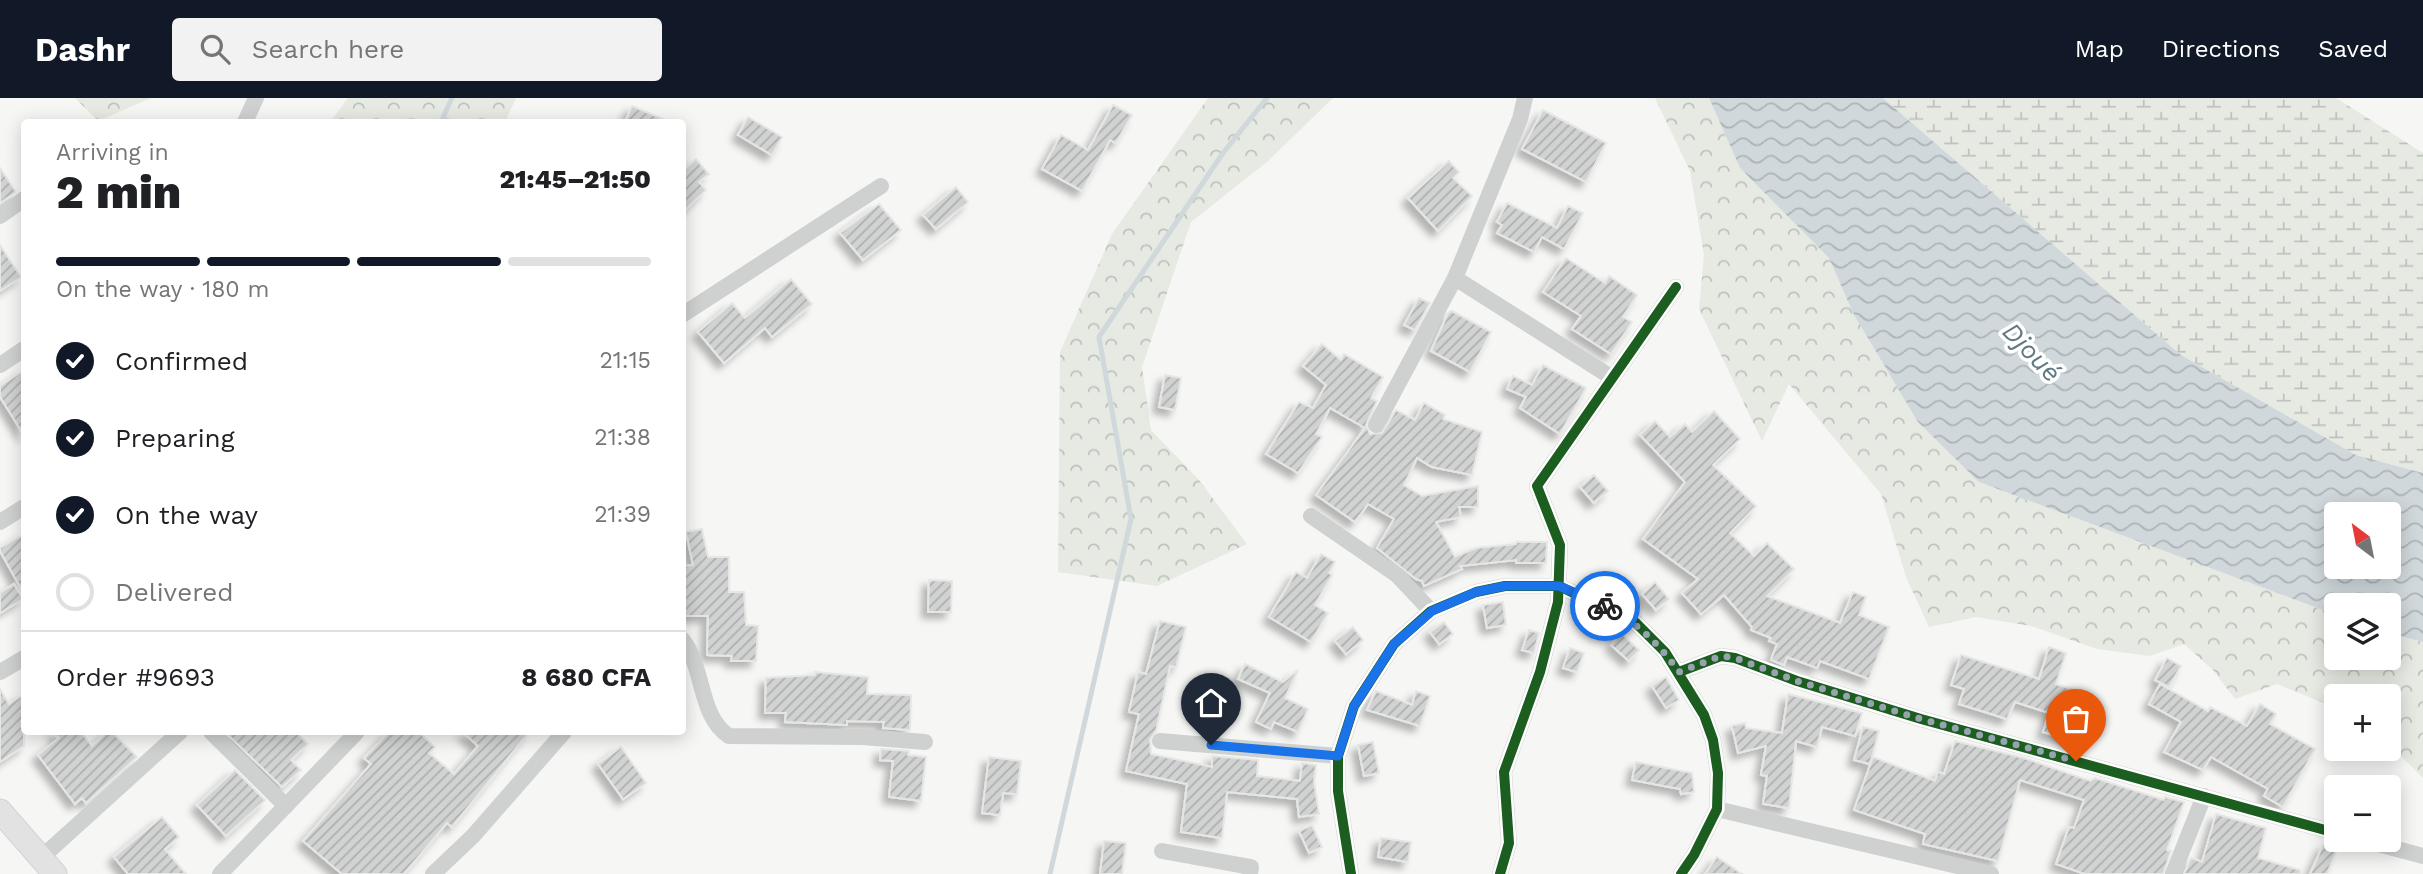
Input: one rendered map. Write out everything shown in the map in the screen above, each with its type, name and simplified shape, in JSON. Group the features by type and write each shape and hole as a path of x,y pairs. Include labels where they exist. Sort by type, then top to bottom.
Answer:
{"street":[{"path":"246,119 256,98"},
{"path":"1376,425 1455,278 1515,131 1525,98"},
{"path":"686,312 881,186"},
{"path":"0,216 21,201"},
{"path":"1455,278 1611,377"},
{"path":"1500,874 1509,843 1504,772 1541,673 1552,635 1559,586 1560,545 1537,486 1676,287"},
{"path":"0,365 21,351"},
{"path":"0,522 21,509"},
{"path":"1311,516 1397,576 1432,611"},
{"path":"1351,874 1338,791 1338,756 1354,706 1394,644 1432,611 1476,592 1505,586 1559,586 1635,622 1665,652 1679,672 1704,715 1713,740 1718,773 1717,809 1694,855 1681,874"},
{"path":"686,645 691,652 710,713 719,730 729,736 863,737 925,742"},
{"path":"1679,672 1721,656 1735,658 1797,681 1921,719 2324,830"},
{"path":"0,673 21,660"},
{"path":"0,811 48,866 177,735"},
{"path":"214,735 286,806"},
{"path":"220,874 354,735"},
{"path":"433,874 472,836 561,735"},
{"path":"1160,741 1338,756"},
{"path":"2173,874 2204,796"},
{"path":"1717,809 1991,874"},
{"path":"2401,850 2423,856"},
{"path":"1162,851 1251,866 1250,874"}],"green space":[{"path":"75,98 151,98 103,119 96,119"},
{"path":"348,98 516,98 506,119 332,119"},
{"path":"1208,98 1333,98 1267,162 1191,222 1142,367 1151,430 1199,480 1247,544 1157,586 1058,572 1060,352 1112,234"},
{"path":"1655,98 1709,98 1740,168 1829,258 1853,313 1979,482 2324,611 2324,670 2401,670 2401,636 2423,642 2423,778 2401,756 2401,684 2324,684 2324,703 2277,684 2235,699 2213,670 2184,644 2150,656 2097,649 2031,626 1976,617 1929,627 1906,577 1881,494 1789,384 1762,441 1699,309 1704,255 1690,171"},
{"path":"1883,98 2336,98 2423,153 2423,473 2356,455 2181,355"}],"water":[{"name":"Djoué","path":"1709,98 1883,98 2181,355 2356,455 2423,473 2423,642 2401,636 2401,593 2324,593 2324,611 1979,482 1918,422 1853,313 1829,258 1740,168"}],"building":[{"path":"1113,105 1132,115 1116,143 1110,140 1082,191 1042,169 1061,135 1088,150"},
{"path":"632,106 663,119 626,119"},
{"path":"1543,110 1606,143 1586,182 1522,149"},
{"path":"748,117 782,137 772,155 738,135"},
{"path":"696,159 709,174 699,182 706,190 686,209 686,168"},
{"path":"1449,161 1459,172 1453,178 1472,196 1438,231 1408,198"},
{"path":"0,168 16,192 0,203"},
{"path":"956,187 968,202 936,229 923,215"},
{"path":"1507,203 1557,228 1568,206 1583,213 1564,249 1542,237 1534,252 1497,233 1502,225 1497,222"},
{"path":"879,204 901,230 863,260 840,233"},
{"path":"0,245 21,277 0,291"},
{"path":"1566,258 1605,283 1609,276 1637,295 1623,317 1632,322 1611,354 1572,329 1581,316 1543,292"},
{"path":"791,279 812,304 772,337 765,328 724,363 698,332 732,303 745,318"},
{"path":"1419,298 1430,303 1415,330 1404,325"},
{"path":"1452,311 1491,332 1470,372 1431,351 1448,313"},
{"path":"1322,344 1341,360 1344,354 1383,377 1371,398 1377,401 1366,425 1370,434 1382,433 1396,410 1415,420 1424,403 1445,415 1443,419 1482,432 1472,475 1432,467 1417,458 1404,485 1422,496 1478,486 1478,507 1459,507 1461,517 1436,522 1455,557 1476,548 1517,542 1547,542 1546,563 1516,563 1516,560 1460,566 1462,569 1424,586 1422,581 1377,548 1394,519 1368,504 1355,522 1316,495 1365,428 1330,408 1316,434 1322,437 1298,473 1266,454 1299,402 1313,408 1326,385 1303,366"},
{"path":"1543,365 1586,388 1560,434 1520,408 1526,397 1507,389 1513,376 1532,385"},
{"path":"21,372 21,430 0,397 0,386"},
{"path":"1165,375 1181,378 1175,410 1159,407"},
{"path":"1714,411 1740,439 1713,465 1756,506 1730,533 1754,556 1767,543 1794,569 1767,596 1840,623 1853,592 1866,597 1859,615 1889,627 1869,679 1820,661 1817,668 1787,657 1784,665 1771,660 1777,644 1769,641 1771,638 1751,630 1752,627 1724,595 1701,614 1682,593 1698,579 1643,539 1685,482 1640,435 1655,421 1670,437 1685,424 1692,432"},
{"path":"1594,475 1608,491 1594,503 1580,487"},
{"path":"702,529 708,557 729,557 729,592 744,592 746,625 758,626 756,661 731,661 732,656 707,655 708,616 686,616 686,566 693,565 686,532"},
{"path":"21,536 21,589 0,551 0,548"},
{"path":"1321,554 1335,562 1329,573 1332,575 1315,605 1328,613 1311,642 1269,617 1296,572 1307,578"},
{"path":"929,580 952,581 951,612 928,612"},
{"path":"1655,582 1669,599 1656,610 1642,594"},
{"path":"14,584 21,600 0,613 0,593"},
{"path":"1503,602 1506,625 1487,628 1483,605"},
{"path":"1160,621 1186,627 1176,667 1170,666 1156,731 1150,739 1151,754 1212,767 1212,756 1258,760 1257,776 1300,781 1302,763 1316,765 1314,781 1319,814 1299,817 1297,799 1227,792 1222,838 1181,832 1187,784 1126,771 1139,714 1129,712 1138,672 1146,674"},
{"path":"1444,622 1453,634 1439,644 1430,632"},
{"path":"1353,627 1363,640 1346,654 1335,641"},
{"path":"1529,630 1539,633 1534,653 1522,650"},
{"path":"1621,633 1639,650 1629,661 1611,645"},
{"path":"2049,647 2066,653 2056,684 2089,695 2080,726 2089,729 2084,744 2043,732 2049,713 2015,702 2007,719 1959,704 1964,689 1951,685 1961,655 2039,679"},
{"path":"1570,648 1584,653 1577,672 1563,668"},
{"path":"2167,658 2181,666 2169,687 2155,680"},
{"path":"1245,664 1283,682 1298,670 1285,698 1308,709 1298,732 1274,722 1271,729 1256,722 1270,693 1238,679"},
{"path":"815,672 868,677 867,694 911,695 910,730 883,728 884,722 847,721 847,725 785,722 786,713 765,713 766,678 815,675"},
{"path":"1666,677 1679,700 1666,708 1652,686"},
{"path":"2160,684 2208,711 2210,707 2247,726 2260,704 2276,714 2270,724 2315,749 2283,807 2264,796 2268,789 2211,757 2203,770 2164,752 2181,722 2149,704"},
{"path":"0,689 9,704 21,696 21,735 24,735 24,746 0,762"},
{"path":"1376,691 1412,705 1416,691 1430,696 1420,726 1367,710"},
{"path":"1788,694 1862,713 1855,736 1822,727 1817,747 1796,741 1789,808 1763,804 1767,776 1761,775 1766,746 1738,753 1732,726 1745,723 1746,728 1782,733"},
{"path":"1863,727 1879,731 1870,764 1854,760"},
{"path":"56,735 83,735 92,746 104,735 115,735 137,757 86,803 82,798 75,804 38,755 59,738"},
{"path":"228,735 299,735 308,744 291,760 301,770 282,787"},
{"path":"386,735 422,735 435,747 429,753 454,774 478,746 466,735 527,735 452,827 447,823 404,874 342,874 303,841 371,764 364,758"},
{"path":"1955,741 2024,758 2090,781 2095,778 2164,800 2165,797 2184,802 2167,850 2171,851 2163,874 2085,874 2056,864 2069,827 2074,828 2084,800 2020,780 1998,861 1923,844 1925,834 1854,810 1873,757 1935,781 1938,772 1944,774"},
{"path":"1373,742 1379,773 1364,776 1358,745"},
{"path":"621,747 646,783 623,799 598,764"},
{"path":"881,749 909,751 908,755 926,757 921,801 889,797 893,761 880,760"},
{"path":"989,757 1021,761 1017,794 1003,793 1000,815 982,813"},
{"path":"1636,762 1692,773 1694,792 1681,794 1680,789 1632,780"},
{"path":"235,770 265,800 226,836 197,805"},
{"path":"2216,814 2266,828 2258,858 2300,870 2300,874 2184,874 2191,858 2202,862"},
{"path":"162,817 179,837 165,849 186,874 128,874 114,857"},
{"path":"1312,825 1322,847 1309,853 1299,831"},
{"path":"1381,838 1411,842 1408,862 1378,857"},
{"path":"1104,841 1126,843 1122,874 1100,874"},
{"path":"2323,845 2324,852 2336,852 2327,874 2310,874"},
{"path":"1717,857 1742,874 1705,874"}],"waterway":[{"path":"442,119 452,98"},
{"path":"1050,874 1131,519 1099,337 1223,153 1267,98"}],"cycle path":[{"path":"1500,874 1509,843 1504,772 1540,672 1558,602 1560,545 1537,486 1676,287"},
{"path":"1351,874 1338,791 1338,756 1354,706 1394,644 1431,611 1476,592 1505,586 1559,586 1635,622 1665,652 1704,715 1713,740 1718,773 1717,809 1694,855 1681,874"},
{"path":"1679,672 1721,656 1735,658 1797,681 1921,719 2324,830"}],"way so far":[{"path":"1605,606 1635,622 1665,652 1679,672 1721,656 1735,658 1797,681 1921,719 2076,761"}],"route":[{"path":"1211,745 1338,756 1354,706 1394,644 1432,611 1476,592 1505,586 1559,586 1605,606"}]}
